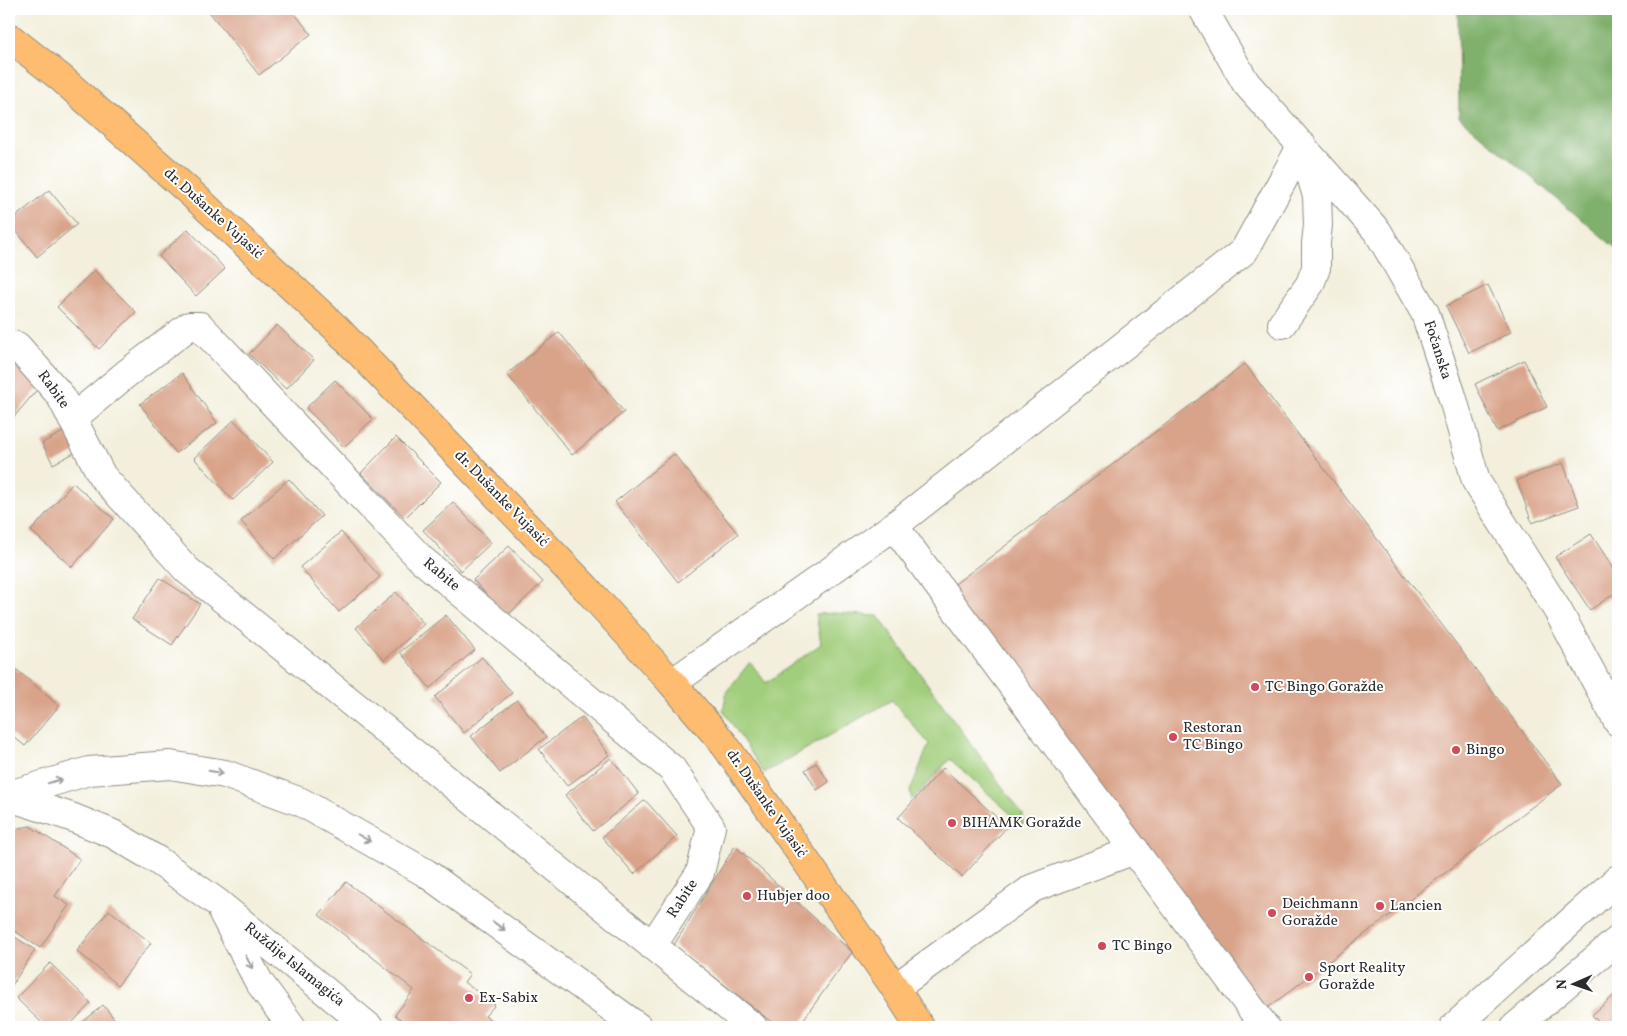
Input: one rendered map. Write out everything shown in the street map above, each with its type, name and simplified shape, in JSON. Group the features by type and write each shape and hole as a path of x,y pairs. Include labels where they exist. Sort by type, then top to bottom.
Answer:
{"main road":[{"name":"dr. Dušanke Vujasić","path":"9,37 61,78 193,195 336,328 586,588 724,744 895,988 920,1027"}],"street":[{"name":"Fočanska","path":"1203,9 1246,83 1378,232 1425,313 1453,399 1476,481 1558,611 1618,722"},
{"path":"1282,324 1310,284 1316,268 1317,196 1302,145"},
{"path":"672,683 894,526 1244,251 1302,145"},
{"name":"Rabite","path":"72,419 126,374 189,326 200,326 421,559 672,769 711,826 700,873 652,946"},
{"name":"Rabite","path":"9,344 17,346 60,395 102,476 187,570 752,1027"},
{"path":"894,526 1266,1027"},
{"path":"9,796 89,771 170,765 225,774 301,802 426,873 638,1027"},
{"name":"Ruždije Islamagića","path":"9,796 71,817 113,834 157,860 218,903 370,1027"},
{"path":"895,988 1033,888 1135,850"},
{"path":"1454,1027 1618,879"},
{"name":"Ruždije Islamagića","path":"218,903 259,982 292,1027"},
{"path":"1515,1027 1618,940"}],"green space":[{"path":"1458,9 1618,9 1618,250 1459,117"},
{"path":"834,613 878,616 1023,815 1023,825 950,759 912,800 910,791 929,744 892,700 764,773 723,710 727,691 750,662 766,683 821,644 816,614"}],"building":[{"path":"207,9 291,9 311,34 259,75"},
{"path":"49,190 77,224 37,257 9,222"},
{"path":"188,229 225,269 196,296 159,256"},
{"path":"94,270 136,312 99,349 57,307"},
{"path":"1488,285 1511,332 1469,353 1446,306"},
{"path":"277,325 314,360 286,389 249,354"},
{"path":"559,332 624,412 572,455 507,374"},
{"path":"10,358 41,385 13,418 9,414"},
{"path":"1524,360 1547,407 1497,431 1475,384"},
{"name":"TC Bingo Goražde","path":"1245,364 1562,784 1265,1010 947,590"},
{"path":"182,373 217,423 176,453 140,404"},
{"path":"335,380 373,419 344,447 306,408"},
{"path":"234,420 273,462 233,500 194,458"},
{"path":"67,430 78,451 53,464 42,443"},
{"path":"396,437 441,482 405,518 361,473"},
{"path":"674,454 738,534 678,582 615,502"},
{"path":"1563,463 1579,506 1532,523 1517,480"},
{"path":"289,479 322,516 274,559 241,521"},
{"path":"73,483 114,519 72,567 31,531"},
{"path":"453,502 491,543 461,571 423,530"},
{"path":"341,532 380,577 339,612 300,567"},
{"path":"1591,534 1618,575 1618,591 1590,610 1555,557"},
{"path":"509,546 543,582 507,616 473,580"},
{"path":"160,578 200,604 172,645 132,619"},
{"path":"396,592 424,624 384,660 356,628"},
{"path":"446,615 475,650 430,688 400,652"},
{"path":"482,657 512,693 464,733 435,697"},
{"path":"9,663 59,706 25,746 9,733"},
{"path":"517,700 546,737 500,773 471,736"},
{"path":"582,717 609,755 567,786 539,749"},
{"path":"611,758 639,794 593,831 565,795"},
{"path":"816,763 829,782 817,790 805,770"},
{"name":"BIHAMK Goražde","path":"943,768 1007,827 962,877 898,818"},
{"path":"645,800 677,836 634,874 602,837"},
{"path":"30,826 80,859 55,896 69,905 40,948 9,927 9,830"},
{"name":"Hubjer doo","path":"735,846 852,952 798,1027 778,1027 674,945"},
{"path":"346,882 470,974 464,982 495,1005 485,1016 501,1027 410,1027 395,1015 414,990 319,915"},
{"path":"109,910 151,943 118,985 77,951"},
{"path":"9,933 35,950 10,988 9,987"},
{"path":"50,963 91,1003 68,1027 46,1027 16,998"},
{"path":"1618,992 1618,1027 1603,1027 1592,1015"},
{"path":"103,1005 121,1027 77,1027"}],"place":[{"name":"TC Bingo Goražde","path":"1255,687"},
{"name":"Restoran TC Bingo","path":"1173,737"},
{"name":"Bingo","path":"1456,750"},
{"name":"BIHAMK Goražde","path":"952,823"},
{"name":"Hubjer doo","path":"747,896"},
{"name":"Lancien","path":"1380,906"},
{"name":"Deichmann Goražde","path":"1272,913"},
{"name":"TC Bingo","path":"1102,946"},
{"name":"Sport Reality Goražde","path":"1309,977"},
{"name":"Ex-Sabix","path":"469,998"}]}
